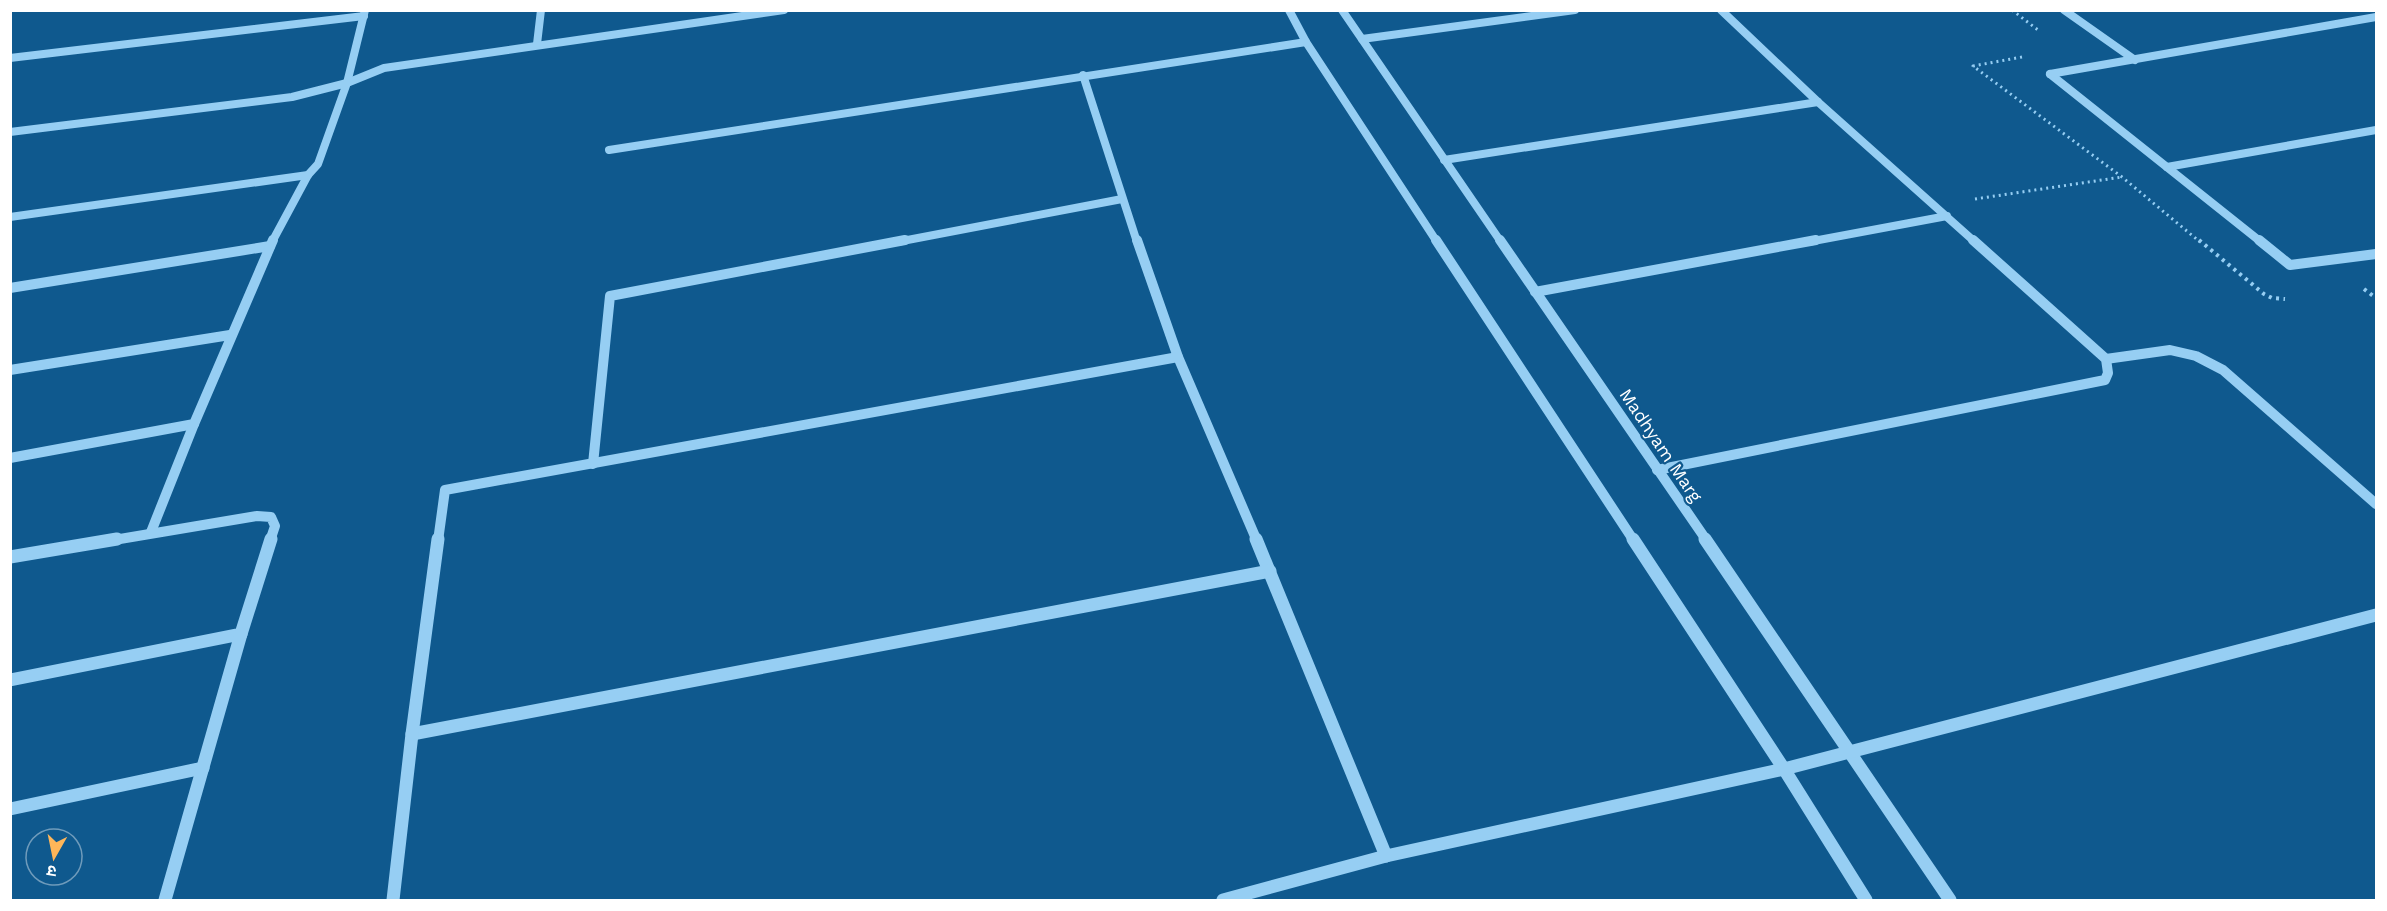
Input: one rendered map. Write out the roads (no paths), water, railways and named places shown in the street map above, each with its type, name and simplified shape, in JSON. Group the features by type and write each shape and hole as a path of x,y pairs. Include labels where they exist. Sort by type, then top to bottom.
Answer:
{"street":[{"path":"537,44 541,10"},
{"path":"10,132 292,97 346,83 384,68 783,10"},
{"path":"1289,10 1306,42 1784,769 1866,900"},
{"name":"Madhyam Marg","path":"1342,10 1851,751 1950,900"},
{"path":"1362,39 1575,10"},
{"path":"1658,470 2105,380 2108,373 2106,359 1818,102 1721,10"},
{"path":"2064,10 2135,60"},
{"path":"10,58 365,13 346,83 318,164 308,175 270,246 230,335 151,532"},
{"path":"2376,17 2050,74 2290,265 2376,254"},
{"path":"609,150 1306,42"},
{"path":"1083,75 1122,199 1178,357 1270,571 1386,856"},
{"path":"1444,160 1818,102"},
{"path":"2168,167 2376,130"},
{"path":"10,217 308,175"},
{"path":"593,464 610,296 1122,199"},
{"path":"1536,292 1947,216"},
{"path":"10,288 270,246"},
{"path":"10,370 230,335"},
{"path":"2106,359 2170,350 2196,356 2223,370 2376,504"},
{"path":"393,900 412,734 445,490 1178,357"},
{"path":"10,458 194,424"},
{"path":"10,557 151,532 257,516 271,517 275,526 241,634 165,900"},
{"path":"412,734 1270,571"},
{"path":"1223,900 1386,856 1784,769 2376,615"},
{"path":"10,680 241,634"},
{"path":"10,808 203,768"}]}
